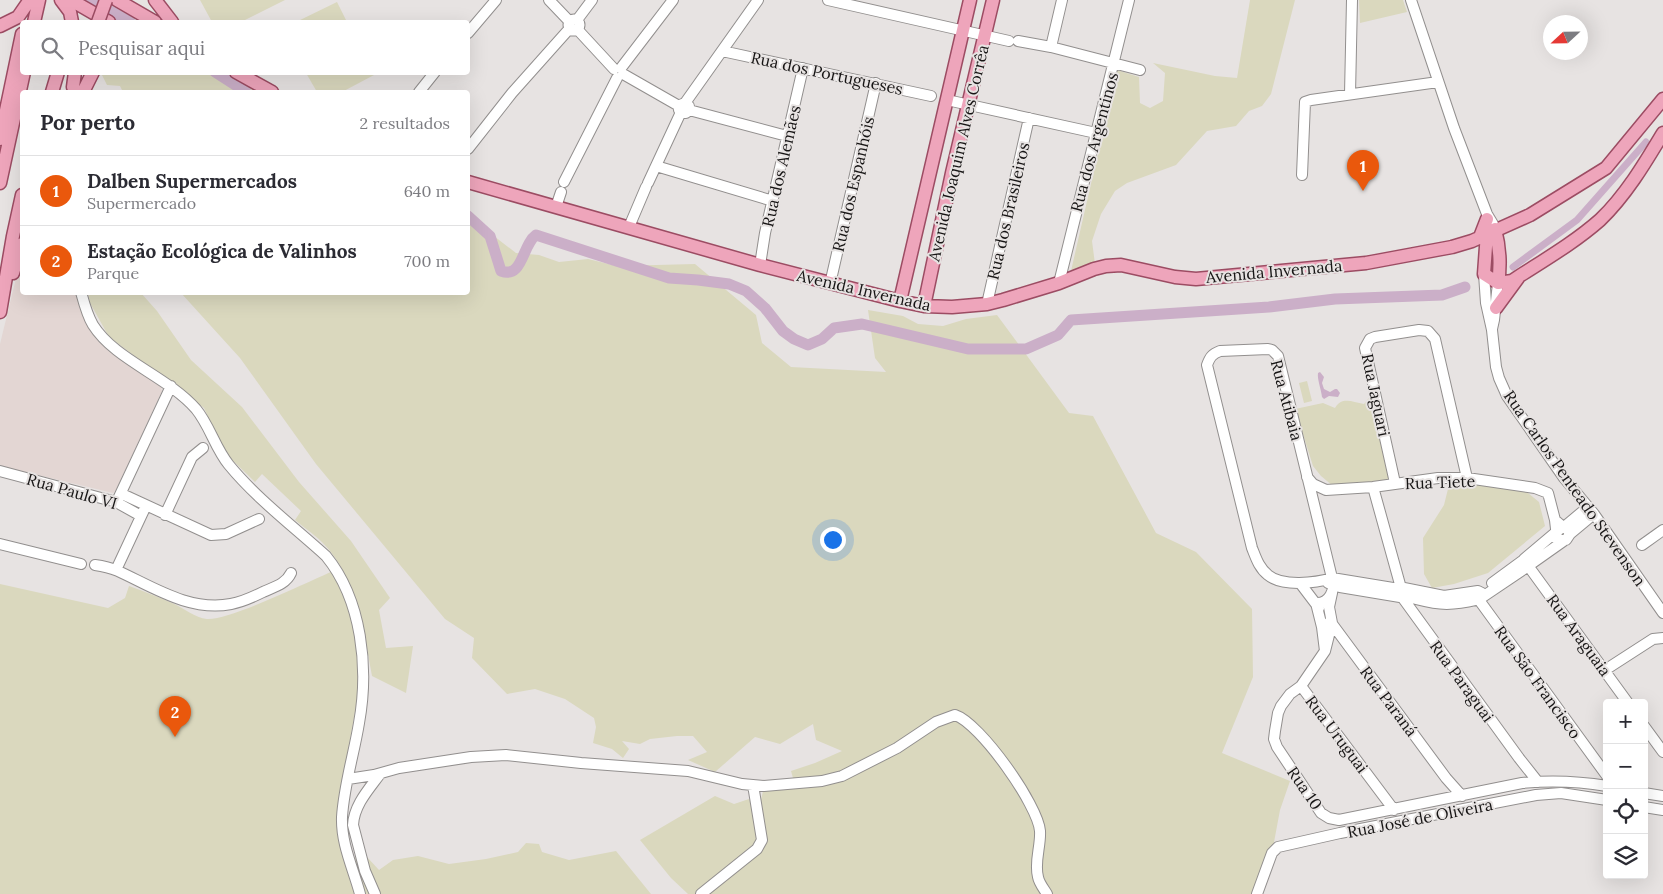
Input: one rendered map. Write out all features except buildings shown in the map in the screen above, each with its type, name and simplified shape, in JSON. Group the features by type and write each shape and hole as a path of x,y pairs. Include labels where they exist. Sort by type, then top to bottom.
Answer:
{"main road":[{"path":"61,0 70,12 72,20"},
{"path":"71,0 106,20"},
{"path":"94,20 100,0"},
{"path":"99,20 106,0"},
{"path":"118,0 152,20"},
{"path":"155,0 170,20"},
{"name":"Avenida Joaquim Alves Corrêa","path":"900,301 970,0"},
{"name":"Avenida Joaquim Alves Corrêa","path":"924,306 968,104 993,0"},
{"path":"26,20 34,1"},
{"path":"34,1 34,20"},
{"path":"0,26 18,17 34,1"},
{"path":"129,7 144,20"},
{"path":"0,138 20,43"},
{"path":"22,90 24,75"},
{"path":"53,90 57,75"},
{"path":"69,90 74,75"},
{"path":"75,75 73,85 78,90"},
{"path":"79,90 82,75"},
{"path":"80,90 91,75"},
{"path":"241,75 268,90"},
{"name":"Avenida Invernada","path":"470,183 830,284 924,306 952,307 987,304 1024,295 1094,269 1121,264 1175,278 1196,279 1366,263 1436,251 1485,227 1508,224 1540,209 1606,168 1663,99"},
{"path":"0,183 20,100"},
{"path":"1484,274 1498,283 1512,281 1572,242 1600,219 1621,197 1663,133"},
{"path":"1,309 19,265 20,224"},
{"name":"Rua Carlos Penteado Stevenson","path":"1484,274 1486,251 1485,227"},
{"name":"Rua Carlos Penteado Stevenson","path":"1485,227 1500,252 1498,283"},
{"path":"1,309 10,251 19,238"},
{"path":"10,251 19,265"},
{"path":"1496,308 1518,277"}],"street":[{"path":"470,31 496,0"},
{"path":"550,0 619,72 683,108 787,136"},
{"path":"470,146 512,93 574,25 592,0"},
{"path":"556,207 563,187 619,72 673,0"},
{"path":"629,227 683,108 758,0"},
{"path":"828,0 962,31 1051,47 1140,70"},
{"path":"1051,47 1062,0"},
{"name":"Rua dos Argentinos","path":"1059,283 1129,0"},
{"path":"1350,94 1352,0"},
{"name":"Rua Carlos Penteado Stevenson","path":"1411,0 1485,227"},
{"name":"Rua dos Portugueses","path":"722,51 931,96"},
{"name":"Rua dos Alemães","path":"760,265 787,136 804,68"},
{"path":"421,90 433,75"},
{"path":"1302,175 1305,102 1438,82"},
{"name":"Rua dos Espanhóis","path":"830,284 876,83"},
{"path":"947,100 1096,133"},
{"name":"Rua dos Brasileiros","path":"987,304 1029,118"},
{"path":"656,166 773,201"},
{"name":"Rua Carlos Penteado Stevenson","path":"1484,274 1486,302 1499,378 1507,396 1564,478 1591,511 1663,613"},
{"name":"Rua Carlos Penteado Stevenson","path":"1492,330 1498,283"},
{"path":"82,295 93,325 104,339 119,352 171,386 197,410 227,463 241,480 326,556 337,569 349,594 359,632 363,658 363,676 360,721 342,816 342,835 360,894"},
{"name":"Rua Jaguari","path":"1395,484 1365,348 1370,339 1375,337 1419,330 1428,331 1435,339 1467,478"},
{"name":"Rua Atibaia","path":"1300,583 1276,580 1267,575 1260,566 1252,548 1207,365 1210,358 1220,351 1268,349 1275,352 1278,356 1331,584"},
{"path":"119,498 171,386"},
{"path":"165,515 192,457 204,448"},
{"name":"Rua Paulo VI","path":"0,471 146,505 204,534 218,536 259,519"},
{"name":"Rua Tiete","path":"1307,477 1313,484 1326,490 1373,488 1438,478 1467,478 1535,488 1548,493 1561,530"},
{"path":"1373,488 1402,593"},
{"name":"Rua Paulo VI","path":"119,498 141,516"},
{"path":"116,570 146,505"},
{"path":"1300,583 1331,584 1402,593 1478,596 1491,584 1526,564 1561,530 1591,511"},
{"path":"1642,545 1663,530"},
{"path":"0,544 81,564"},
{"path":"95,564 116,570 183,601 206,606 222,606 244,601 283,583 289,578 291,573"},
{"name":"Rua Araguaia","path":"1526,564 1625,699"},
{"name":"Rua Paraná","path":"1300,583 1446,778 1462,796"},
{"path":"1325,651 1316,603 1323,602 1331,584"},
{"path":"1325,651 1332,624 1329,607 1331,584"},
{"name":"Rua Paraguai","path":"1402,593 1523,764 1538,782"},
{"name":"Rua São Francisco","path":"1478,596 1603,771"},
{"path":"1605,670 1652,639 1663,638"},
{"path":"1300,686 1325,651 1332,645 1346,644"},
{"name":"Rua 10","path":"1300,686 1290,694 1278,713 1274,739 1276,747 1322,813 1329,818 1339,820 1383,812"},
{"name":"Rua Uruguai","path":"1300,686 1394,810"},
{"path":"348,779 380,774 399,768 470,757 506,755 688,771 764,786 822,781 837,778 897,748 941,720 955,716 965,720 990,746 1025,793 1036,815 1040,831 1037,860 1038,877 1047,894"},
{"path":"1648,731 1663,752"},
{"path":"1383,812 1522,783 1563,780 1602,785 1596,763"},
{"path":"1522,783 1523,764"},
{"path":"375,894 365,871 353,819 359,804 380,774"},
{"path":"1446,778 1448,799"},
{"name":"Rua Uruguai","path":"1374,783 1383,812"},
{"path":"701,894 757,849 762,840 753,785"},
{"name":"Rua José de Oliveira","path":"1258,890 1272,852 1278,847 1536,795 1561,793 1603,799"},
{"path":"1648,794 1663,796"},
{"path":"1648,808 1663,810"}],"shaded area":[{"path":"200,0 285,0 245,20 211,20"},
{"path":"1250,0 1295,0 1271,94 1262,106 1249,111 1236,126 1207,131 1176,165 1127,183 1115,191 1101,214 1092,241 1095,264 1071,271 1117,70 1139,77 1140,103 1150,108 1163,101 1165,73 1153,63 1215,76 1237,78"},
{"path":"1359,0 1403,0 1407,12 1360,23"},
{"path":"337,2 346,20 300,20"},
{"path":"102,75 231,75 256,90 122,90 120,86 107,85"},
{"path":"307,75 374,75 346,90 316,90"},
{"path":"470,218 516,253 539,255 559,262 588,259 617,266 695,264 756,315 762,343 791,367 886,372 875,358 868,310 903,316 918,324 943,326 966,319 997,315 1069,413 1093,416 1156,533 1196,552 1252,609 1253,677 1222,753 1290,781 1280,810 1272,853 1257,894 688,894 671,878 640,840 715,796 734,804 749,799 754,810 759,809 763,791 793,778 791,771 842,751 816,740 813,724 780,744 755,737 715,772 688,760 707,752 693,736 650,739 640,744 622,741 629,749 623,758 612,749 593,743 596,727 594,718 565,699 535,689 507,694 472,658 474,638 445,619 316,464 240,358 183,295 470,295"},
{"path":"18,270 20,270 20,295 78,295 102,344 118,358 160,383 162,391 113,493 0,466 0,344"},
{"path":"88,295 143,295 157,311 191,360 242,407 299,482 351,541 390,598 379,610 386,648 413,646 406,693 372,676 358,610 347,579 339,564 326,547 295,520 301,511 262,474 255,482 224,452 204,408 109,337 90,303"},
{"path":"1320,372 1324,377 1322,383 1324,389 1330,392 1337,389 1340,393 1338,397 1329,396 1324,399 1322,397 1318,375"},
{"path":"1307,381 1312,401 1304,403 1299,383"},
{"path":"1372,394 1392,480 1333,486 1313,466 1295,409 1323,403 1335,408 1344,401 1364,404"},
{"path":"1470,483 1522,488 1539,502 1545,526 1488,573 1454,584 1432,588 1424,574 1423,538 1444,505 1449,485"},
{"path":"333,571 344,596 359,658 358,695 343,779 338,835 356,894 0,894 0,584 108,608 125,598 129,586 172,603 198,617 207,619 232,614"},
{"path":"354,843 379,870 393,860 418,856 449,864 486,859 518,852 526,843 539,844 542,852 569,860 616,851 651,894 364,894 356,864"}],"waterway":[{"path":"90,0 126,20"},
{"path":"220,75 243,90"},
{"path":"1513,267 1577,220 1646,142"},
{"path":"470,218 490,236 501,271 508,272 518,266 531,240 536,235 669,278 729,284 746,291 765,308 783,331 794,339 808,345 822,339 834,328 862,324 968,349 1026,349 1058,335 1071,320 1269,307 1335,299 1442,295 1465,287"}],"place":[{"name":"Dalben Supermercados","path":"1363,191"},
{"name":"Estação Ecológica de Valinhos","path":"175,737"}]}
